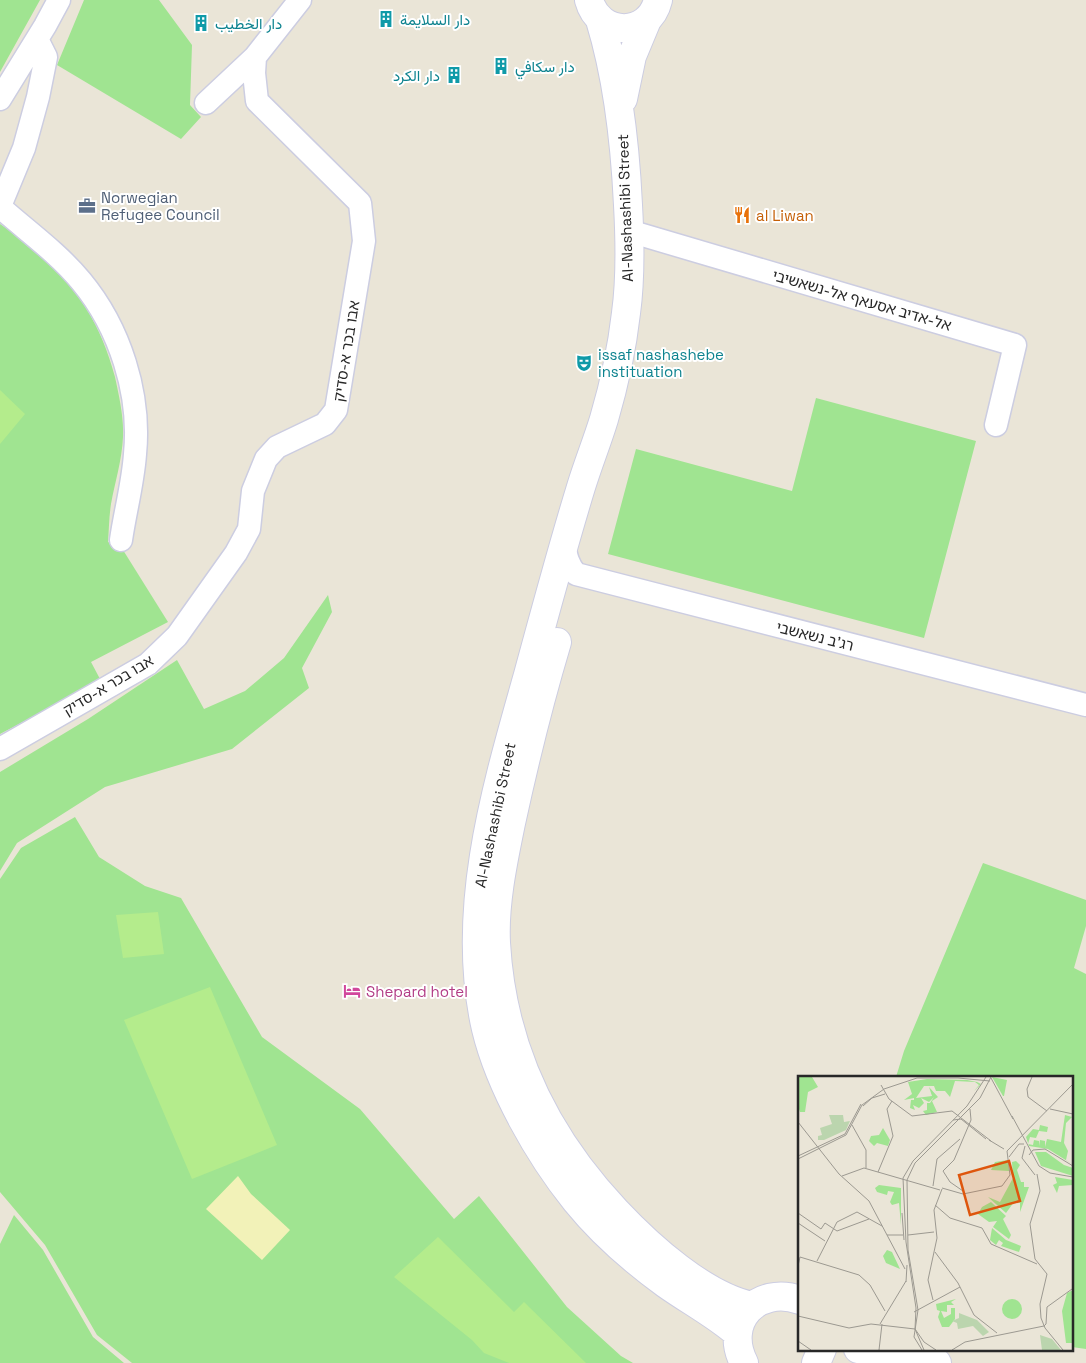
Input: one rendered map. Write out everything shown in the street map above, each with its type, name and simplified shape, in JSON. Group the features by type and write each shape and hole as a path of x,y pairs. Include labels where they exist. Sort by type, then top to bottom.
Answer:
{"street":[{"path":"0,99 37,39 58,0"},
{"path":"206,103 255,57 300,0"},
{"path":"594,10 608,25 618,28 638,25 653,10"},
{"path":"594,10 609,52 621,116"},
{"path":"621,116 628,70 653,10"},
{"path":"37,39 46,57 38,97 24,148 0,206 82,281 106,320 126,366 136,419 135,454 121,540"},
{"name":"אבו בכר א-סדיק","path":"0,749 148,664 168,645 236,554 249,529 253,491 266,459 277,447 325,424 336,410 364,241 360,203 257,101 254,73 255,57"},
{"name":"Al-Nashashibi Street","path":"621,116 629,232 629,280 626,315 604,418 589,521 550,664 518,794 502,870 496,941 500,985 508,1022 525,1074 553,1130 588,1180 631,1227 661,1254 718,1294 752,1306"},
{"name":"אל-אדיב אסעאף אל-נשאשיבי","path":"629,232 1015,345 996,425"},
{"name":"Al-Nashashibi Street","path":"604,418 582,482 564,544 515,720 489,829 478,897 476,957 480,991 486,1030 497,1064 517,1108 547,1160 576,1200 630,1257 737,1333"},
{"path":"564,544 566,557 570,567 576,574"},
{"name":"רג'ב נשאשבי","path":"576,574 1086,705"},
{"path":"744,1363 739,1354 737,1333 745,1313 763,1299 787,1296 798,1299"},
{"path":"816,1363 822,1350"},
{"path":"864,1350 937,1363"}],"green space":[{"path":"0,0 40,0 0,72"},
{"path":"84,0 159,0 192,45 190,105 201,117 181,139 57,65"},
{"path":"0,224 40,254 58,271 73,289 98,329 115,377 123,429 121,454 110,509 108,542 123,550 168,622 91,662 100,679 80,692 0,734"},
{"path":"0,390 25,414 0,444"},
{"path":"816,398 976,441 924,638 608,554 636,449 792,491"},
{"path":"328,595 332,612 302,668 309,688 232,749 105,787 17,843 0,871 0,772 88,719 177,660 204,709 245,691 284,658"},
{"path":"75,817 99,857 145,886 181,898 262,1037 360,1109 454,1219 479,1196 567,1307 621,1356 633,1363 132,1363 97,1335 45,1245 0,1192 0,879 21,848"},
{"path":"983,863 1086,900 1086,926 1074,968 1086,974 1086,1349 1074,1347 1074,1076 896,1076 904,1051"},
{"path":"158,912 164,954 123,958 116,915"},
{"path":"210,987 277,1145 192,1179 124,1020"},
{"path":"14,1215 43,1250 93,1337 124,1363 0,1363 0,1244"},
{"path":"438,1237 514,1312 524,1302 586,1363 509,1363 484,1353 472,1340 394,1277"}],"sand":[{"path":"238,1176 251,1194 290,1230 262,1260 206,1209"}],"place":[{"name":"دار السلايمة","path":"386,19"},
{"name":"دار الخطيب","path":"201,23"},
{"name":"دار سكافي","path":"501,66"},
{"name":"دار الكرد","path":"454,75"},
{"name":"Norwegian Refugee Council","path":"87,206"},
{"name":"al Liwan","path":"742,215"},
{"name":"issaf nashashebe instituation","path":"584,363"},
{"name":"Shepard hotel","path":"352,991"}]}
